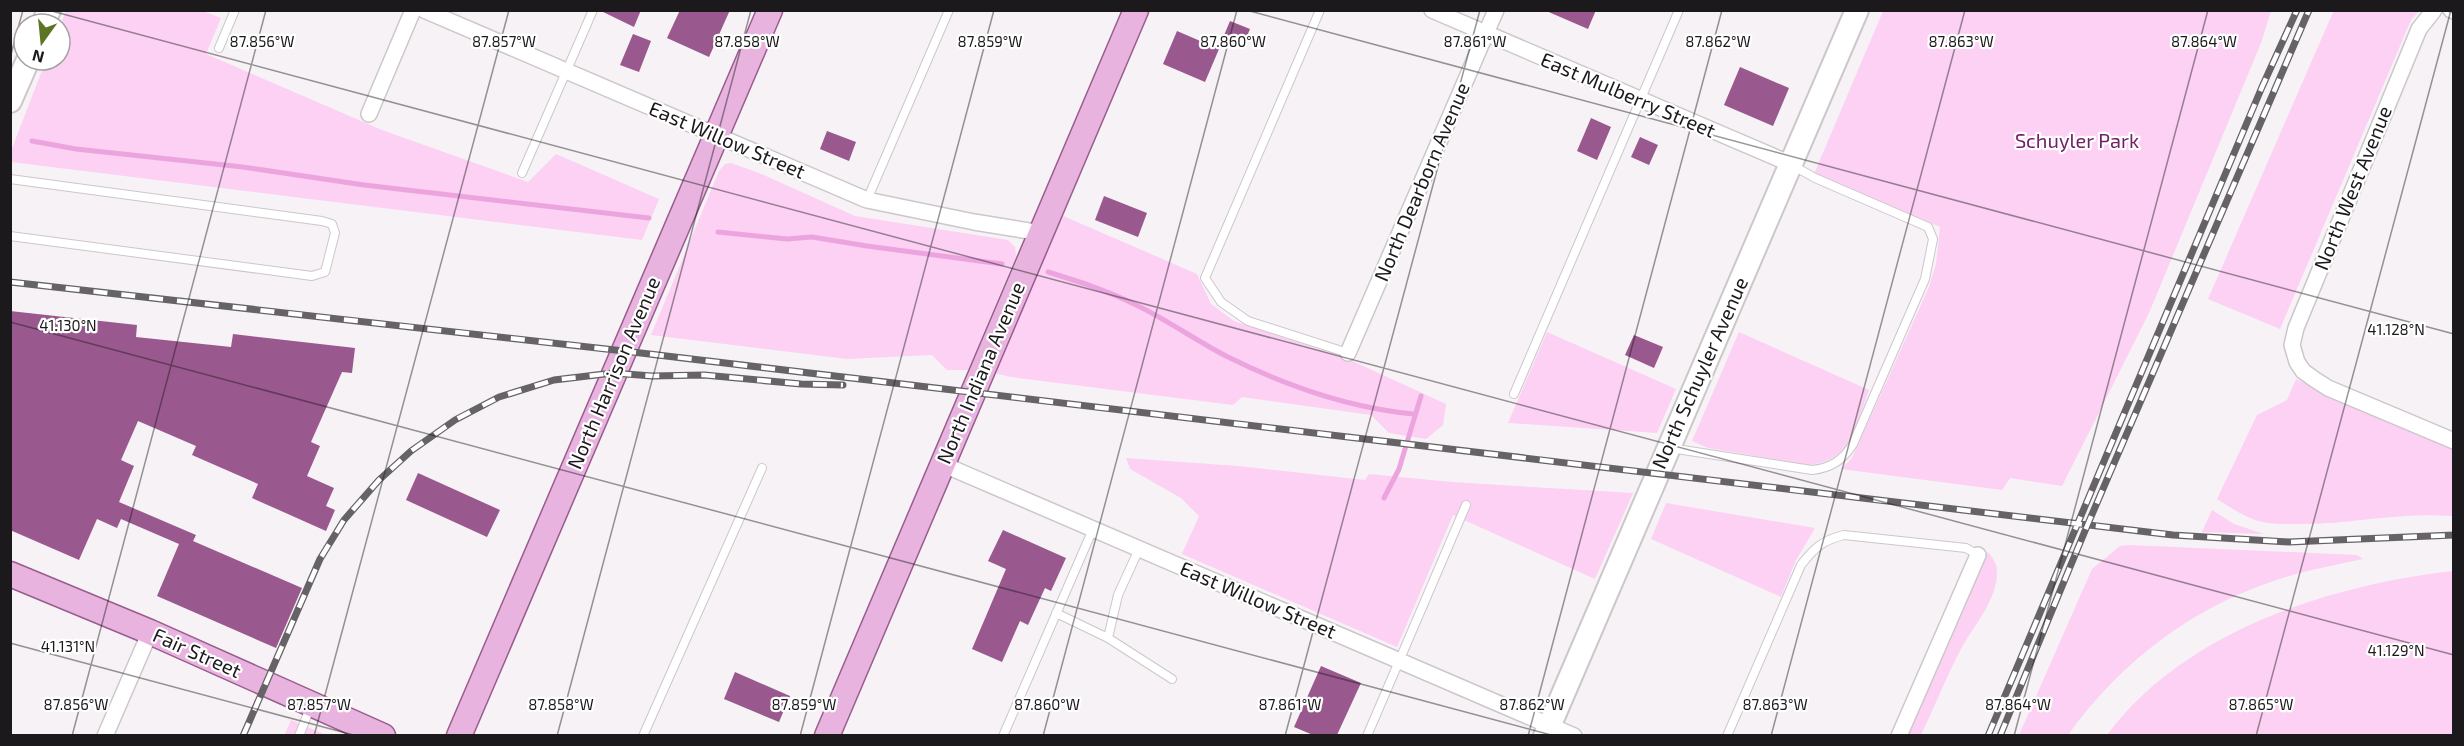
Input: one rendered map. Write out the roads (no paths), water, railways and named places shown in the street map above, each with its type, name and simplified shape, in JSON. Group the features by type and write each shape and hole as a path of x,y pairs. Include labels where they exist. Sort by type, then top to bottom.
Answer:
{"main road":[{"name":"North Harrison Avenue","path":"459,735 770,10"},
{"name":"North Indiana Avenue","path":"827,735 1136,10"},
{"name":"Fair Street","path":"10,574 150,632 382,735"}],"street":[{"path":"369,114 413,10"},
{"name":"East Willow Street","path":"424,10 867,200 1041,233"},
{"name":"East Mulberry Street","path":"1432,10 1791,164"},
{"name":"North Dearborn Avenue","path":"1348,353 1496,10"},
{"name":"North Schuyler Avenue","path":"1547,730 1857,10"},
{"name":"North West Avenue","path":"2434,10 2419,29 2296,328 2292,345 2297,362 2303,371 2328,388 2454,441"},
{"path":"10,101 23,72"},
{"name":"East Willow Street","path":"942,464 1399,661 1547,730 1574,735"},
{"path":"1899,735 1978,555"},
{"path":"105,735 150,632"}],"lane":[{"path":"219,48 235,10"},
{"path":"522,173 593,10"},
{"path":"867,200 949,10"},
{"path":"1320,10 1205,278 1221,302 1248,321 1348,353"},
{"path":"1514,394 1679,10"},
{"path":"1669,448 1812,470 1825,469 1836,463 1846,456 1853,444 1925,279 1933,239 1928,227 1815,178 1791,164"},
{"path":"10,179 322,221 332,224 336,233 325,272 312,276 10,236"},
{"path":"643,735 762,468"},
{"path":"1367,735 1466,505"},
{"path":"1003,735 1093,529"},
{"path":"1726,735 1801,565 1814,548 1826,539 1844,535 1966,548 1978,555"},
{"path":"1108,638 1118,595 1139,549"},
{"path":"1056,613 1108,638 1172,679"},
{"path":"299,735 312,704"}],"waterway":[{"path":"32,141 76,149 243,167 364,185 649,218"},
{"path":"718,232 787,239 812,237 1002,264"},
{"path":"1048,272 1123,299 1158,316 1226,356 1294,386 1341,401 1414,414"},
{"path":"1384,498 1399,469 1421,396"}],"railway":[{"path":"1988,736 2262,87 2297,10"},
{"path":"2000,736 2087,526 2309,10"},
{"path":"10,282 624,351 2173,535 2289,542 2454,535"},
{"path":"243,736 320,559 344,520 379,480 411,451 455,420 499,397 554,380 613,373 652,376 704,375 801,384 843,385"}],"park label":[{"name":"Schuyler Park","path":"2077,141"}]}
